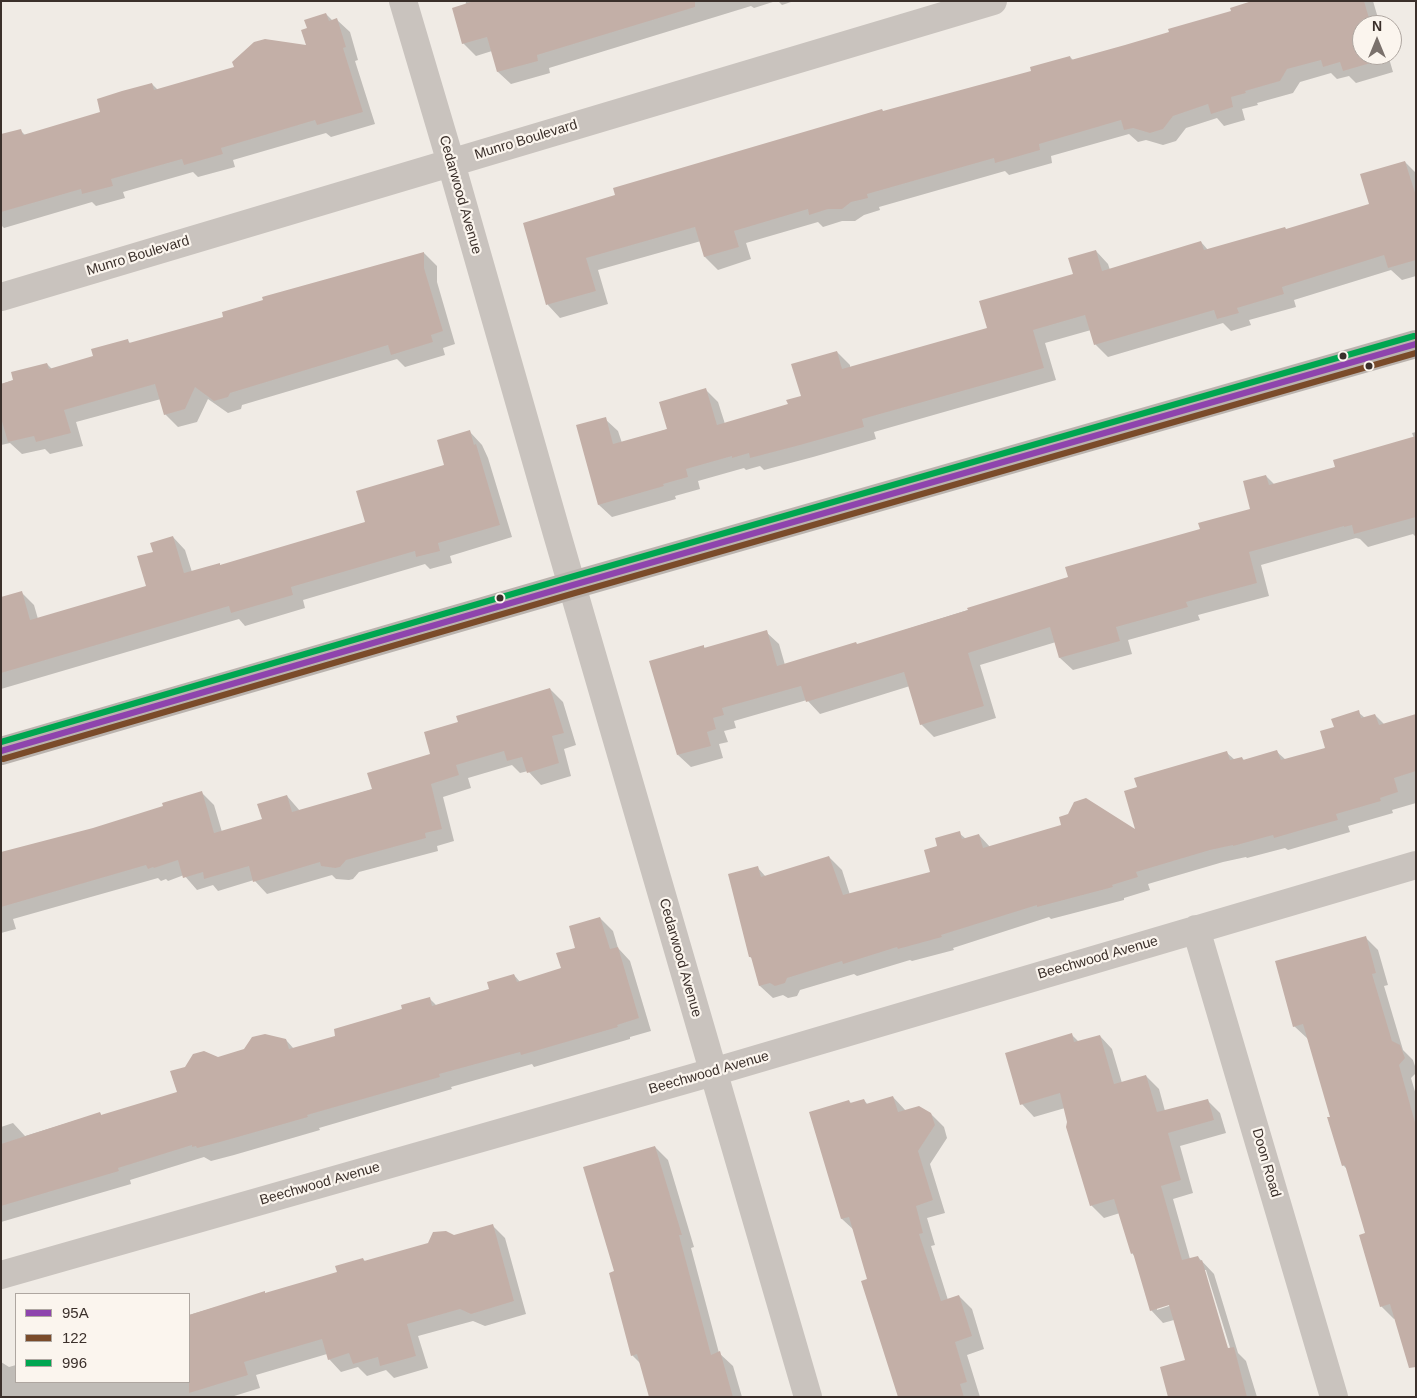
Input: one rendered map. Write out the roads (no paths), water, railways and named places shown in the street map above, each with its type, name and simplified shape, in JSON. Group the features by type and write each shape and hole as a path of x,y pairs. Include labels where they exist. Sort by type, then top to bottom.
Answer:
{"main road":[{"path":"1,751 1416,344"}],"street":[{"name":"Cedarwood Avenue","path":"403,1 808,1397"},
{"name":"Munro Boulevard","path":"1,297 993,1"},
{"name":"Beechwood Avenue","path":"1,1275 713,1072 1416,865"},
{"name":"Doon Road","path":"1196,929 1334,1397"}]}
